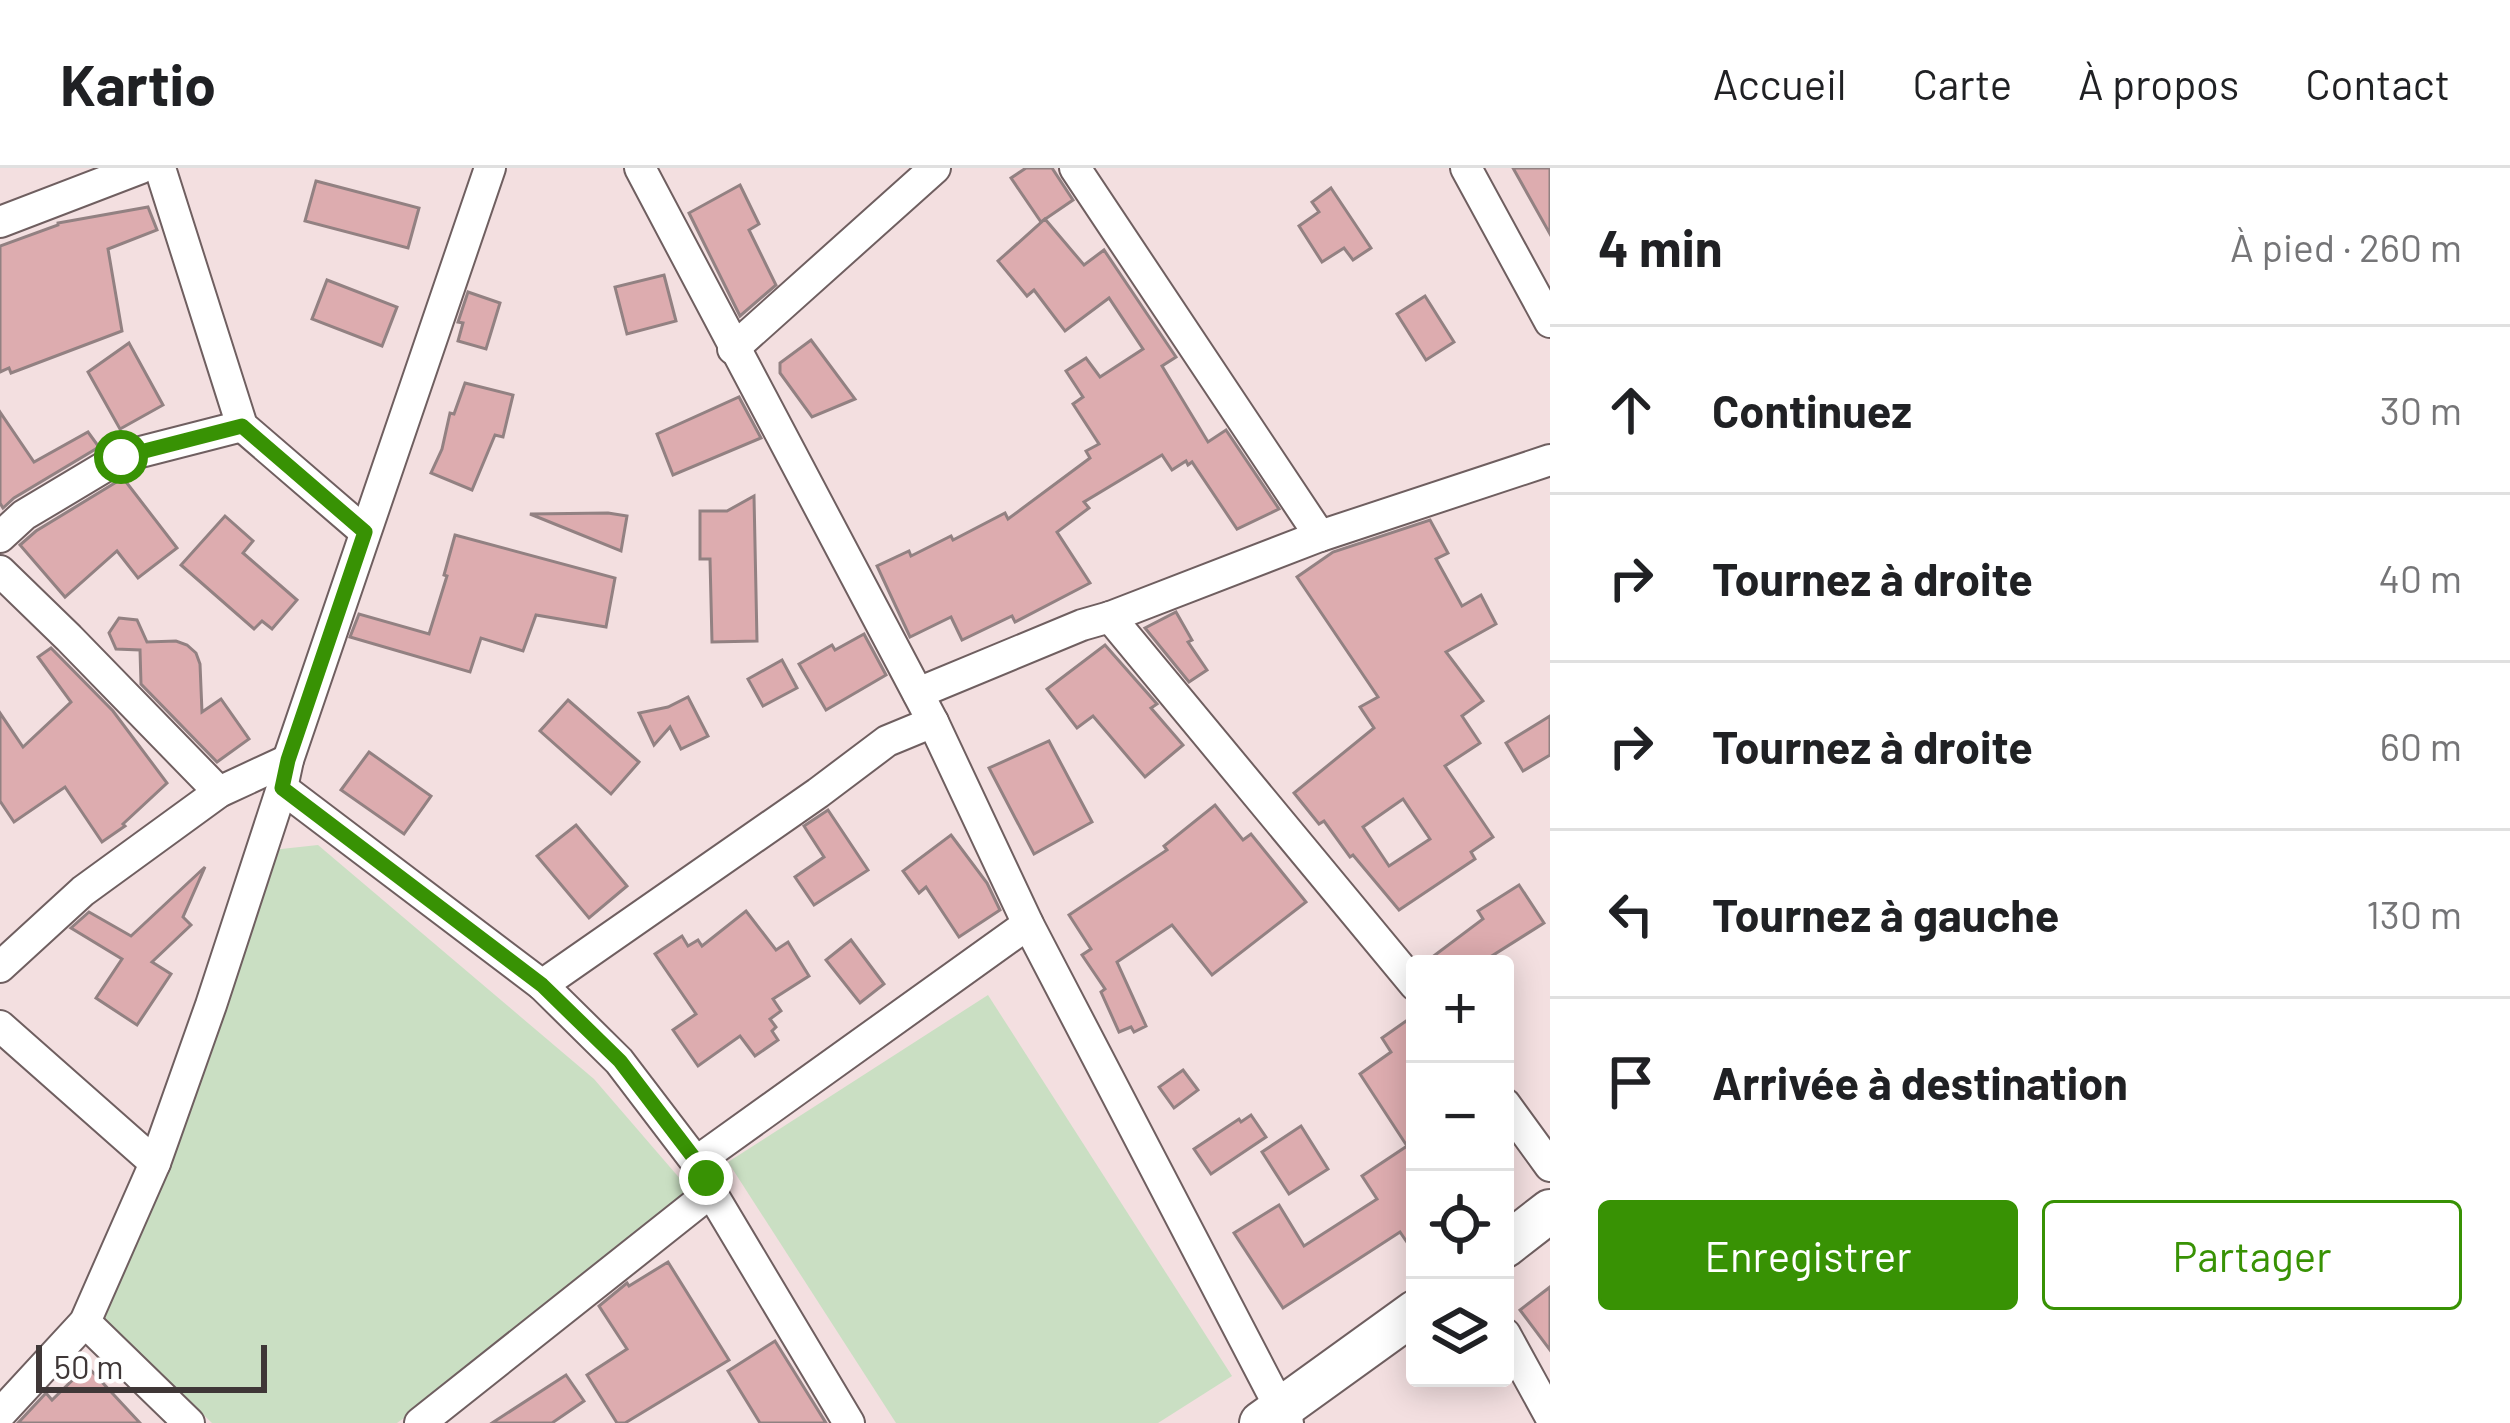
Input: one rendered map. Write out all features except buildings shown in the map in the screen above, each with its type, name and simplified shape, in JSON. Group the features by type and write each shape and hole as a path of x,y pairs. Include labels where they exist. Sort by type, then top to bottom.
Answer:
{"street":[{"path":"0,221 142,168"},
{"path":"160,168 242,426 365,532"},
{"path":"0,1414 85,1322 155,1163 490,168"},
{"path":"640,168 934,722 1028,924 1276,1418 1406,1319"},
{"path":"733,349 935,168"},
{"path":"1076,168 1320,536"},
{"path":"1466,168 1550,322"},
{"path":"0,537 24,515 121,457 242,426"},
{"path":"918,693 1082,625 1320,536 1550,460"},
{"path":"0,572 219,792"},
{"path":"1110,617 1406,974"},
{"path":"542,985 887,741 934,722"},
{"path":"0,967 83,891 219,792 285,774"},
{"path":"285,774 542,985 620,1061 697,1162 849,1423"},
{"path":"697,1162 1028,924"},
{"path":"0,1026 155,1163"},
{"path":"1514,1116 1550,1166"},
{"path":"420,1423 711,1192"},
{"path":"1514,1239 1550,1211"},
{"path":"85,1322 189,1423"},
{"path":"1514,1350 1550,1416"}],"green space":[{"path":"318,845 594,1079 688,1188 690,1200 558,1307 397,1423 212,1423 99,1315 272,850"},
{"path":"988,995 1232,1376 1158,1423 896,1423 728,1162"}],"route":[{"path":"121,457 242,426 365,532 282,788 542,985 620,1061 706,1178"}]}
